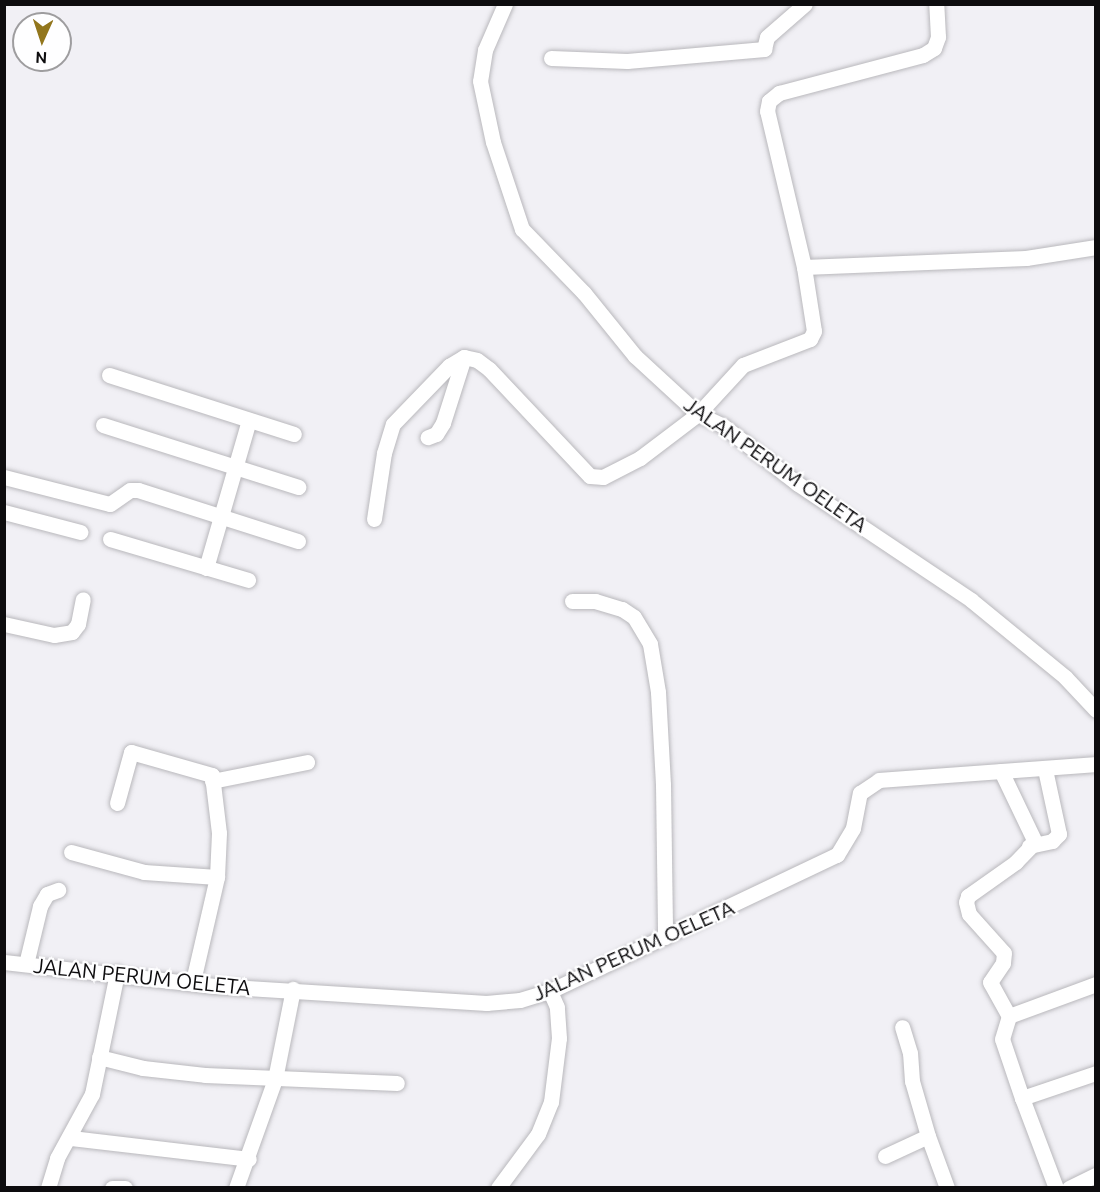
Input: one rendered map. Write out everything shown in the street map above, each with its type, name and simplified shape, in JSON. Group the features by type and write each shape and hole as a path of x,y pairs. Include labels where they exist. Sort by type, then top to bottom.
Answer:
{"street":[{"name":"JALAN PERUM OELETA","path":"505,4 485,50 480,81 493,142 522,229 591,302 635,356 699,414 722,425 798,484 971,600 1065,677 1095,710"},
{"path":"551,58 627,61 764,49 767,37 805,4"},
{"path":"374,519 384,453 393,424 449,366 464,357 477,360 489,369 590,476 603,477 640,458 699,414 743,365 813,336 804,267 767,111 769,101 778,93 923,55 934,48 938,37 936,4"},
{"path":"804,267 1026,258 1095,247"},
{"path":"428,437 436,434 443,423 464,357"},
{"path":"109,375 294,434"},
{"path":"206,568 249,420"},
{"path":"103,425 298,487"},
{"path":"4,477 110,504 130,490 138,490 298,541"},
{"path":"4,512 80,532"},
{"path":"110,539 248,580"},
{"path":"4,624 54,635 72,632 78,624 83,599"},
{"path":"572,601 595,601 622,609 634,617 650,644 658,692 663,785 665,937"},
{"path":"117,803 132,752 212,775 219,833 217,877 193,981"},
{"path":"212,781 307,762"},
{"name":"JALAN PERUM OELETA","path":"4,962 193,981 215,986 294,989 486,1003 520,1000 550,991 837,855 853,828 857,798 871,783 1095,764"},
{"path":"1029,846 1052,841 1059,834 1045,769"},
{"path":"1001,771 1035,842 1016,862 968,896 966,902 969,914 1004,952 1003,963 990,982 1009,1016 1002,1039 1056,1188"},
{"path":"71,852 144,872 217,877"},
{"path":"26,964 40,906 47,894 58,890"},
{"path":"48,1188 57,1158 71,1138 92,1094 117,973"},
{"path":"1009,1016 1095,984"},
{"path":"236,1188 249,1159 276,1079 294,989"},
{"path":"498,1188 538,1134 551,1102 559,1038 557,1007 550,991"},
{"path":"902,1027 910,1053 912,1081 928,1136 947,1188"},
{"path":"99,1058 143,1068 276,1079 397,1083"},
{"path":"1022,1098 1095,1073"},
{"path":"885,1156 928,1136"},
{"path":"71,1138 249,1159"},
{"path":"1069,1188 1095,1175"},
{"path":"112,1188 125,1188"}]}
